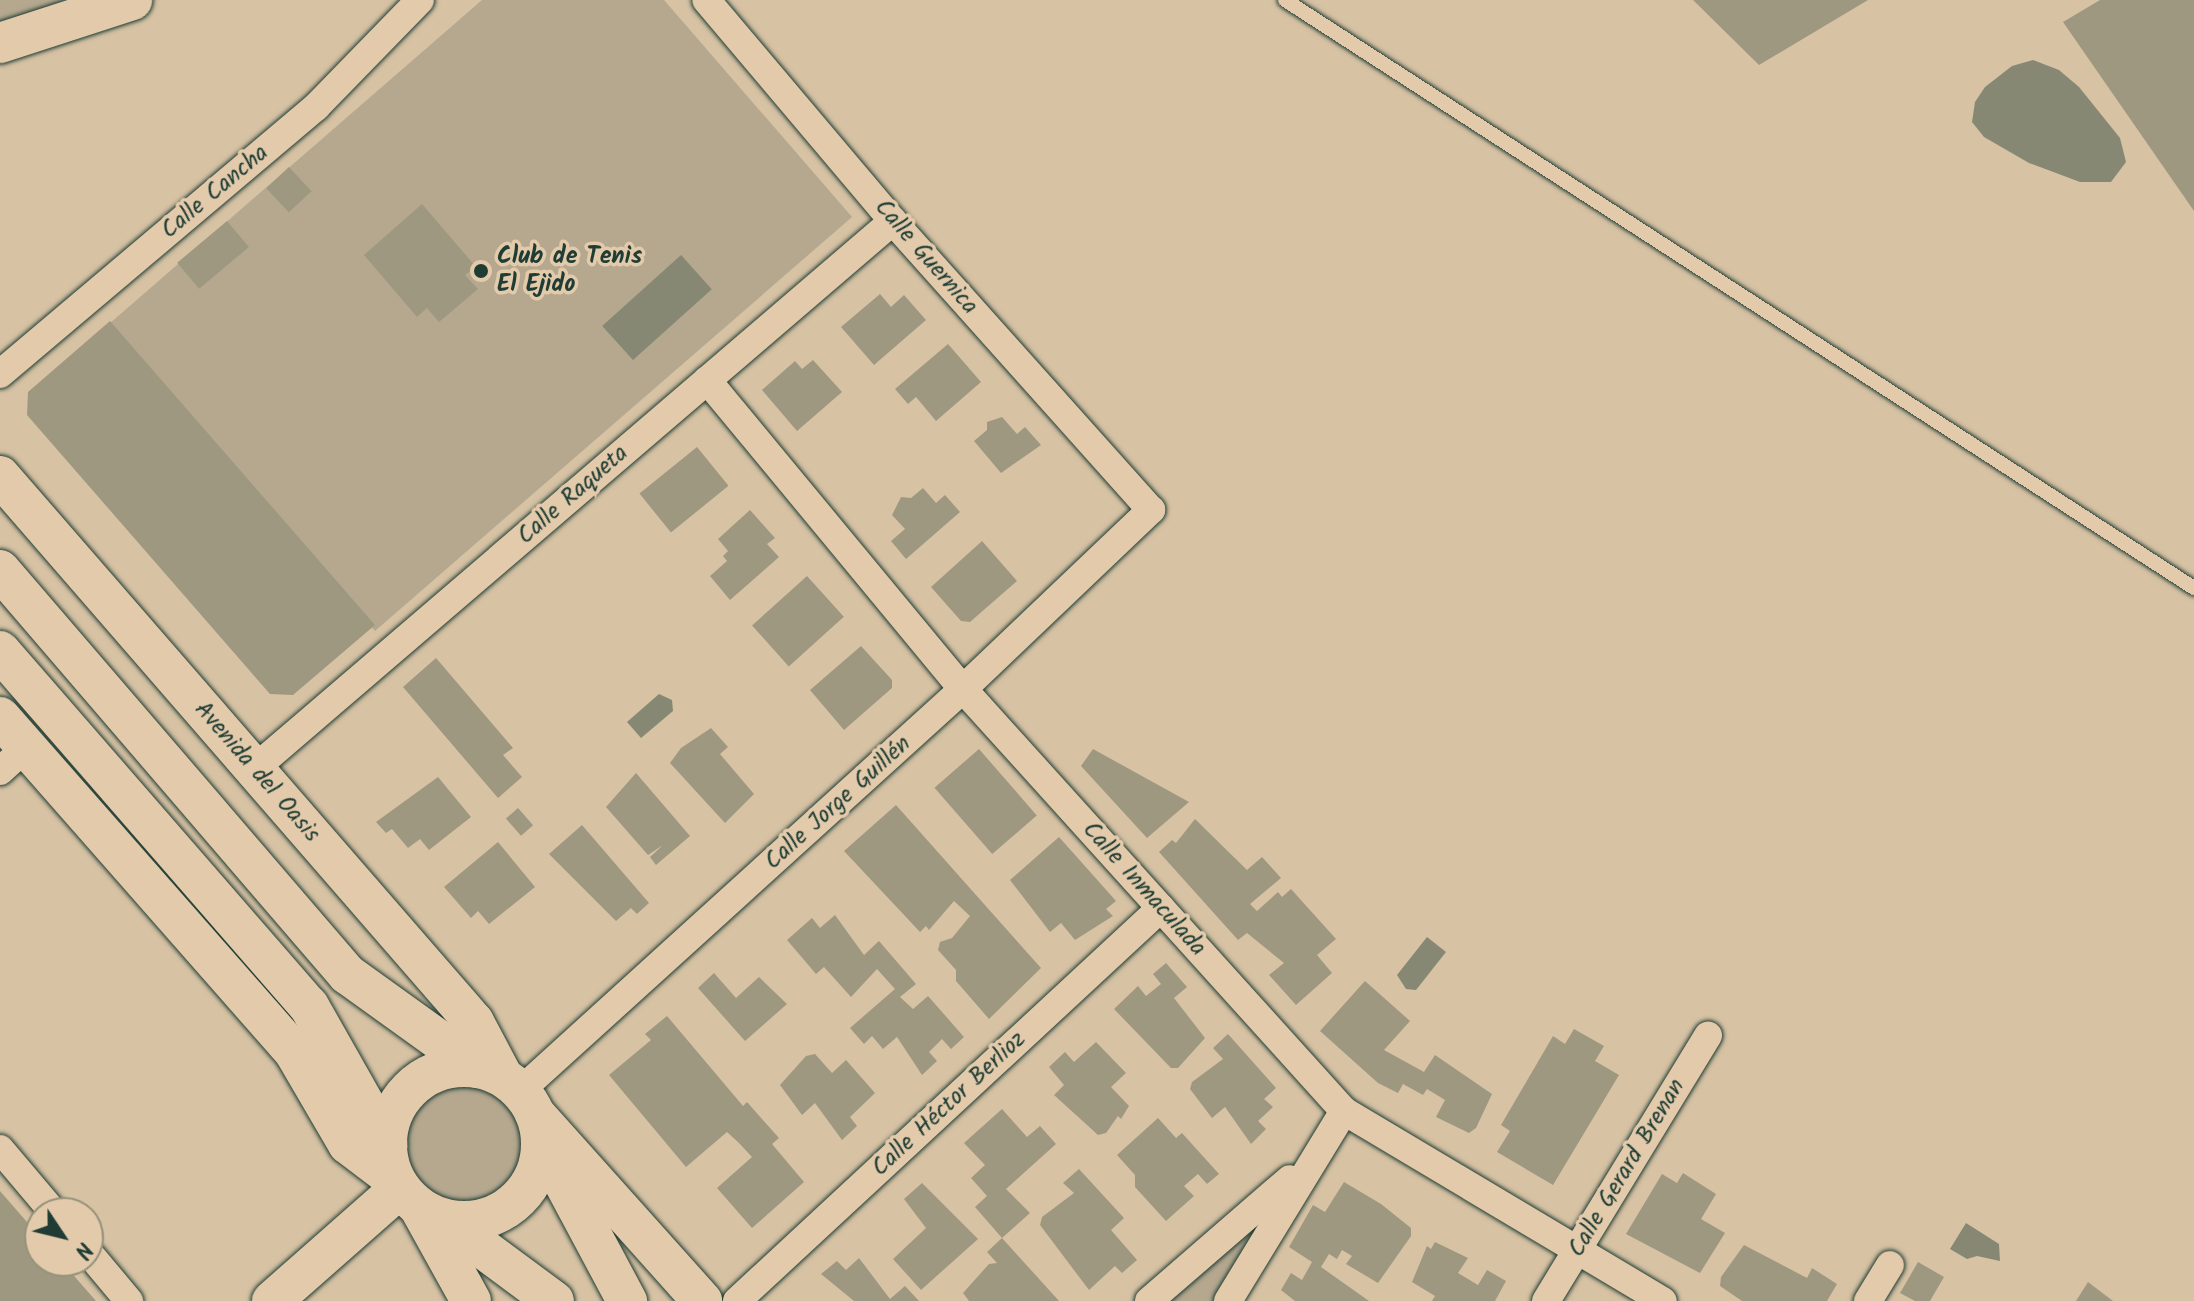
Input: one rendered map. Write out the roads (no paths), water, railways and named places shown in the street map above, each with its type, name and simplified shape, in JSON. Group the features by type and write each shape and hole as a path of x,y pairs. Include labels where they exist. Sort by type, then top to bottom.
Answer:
{"street":[{"path":"0,43 132,0"},
{"name":"Calle Cancha","path":"0,374 316,107 420,0"},
{"name":"Calle Guernica","path":"706,0 893,221 1151,510"},
{"name":"Calle Raqueta","path":"254,769 893,221"},
{"name":"Calle Inmaculada","path":"707,380 963,689 1344,1111 1663,1301"},
{"name":"Avenida del Oasis","path":"0,476 474,1022 515,1098"},
{"name":"Calle Jorge Guillén","path":"515,1098 963,689 1151,510"},
{"name":"Avenida del Oasis","path":"0,570 347,974 515,1098 702,1301"},
{"path":"0,651 309,1006 471,1301"},
{"path":"0,717 13,759 293,1050 348,1144 554,1301"},
{"name":"Calle Héctor Berlioz","path":"737,1301 1161,908"},
{"name":"Calle Gerard Brenan","path":"1546,1301 1708,1036"},
{"path":"409,1188 400,1102 414,1085 455,1067 515,1098 627,1301"},
{"path":"409,1188 491,1216 512,1204 529,1186 515,1098"},
{"path":"1228,1301 1309,1163 1344,1111"},
{"path":"0,1149 40,1197"},
{"path":"1149,1301 1309,1163"},
{"path":"272,1301 409,1188"},
{"path":"1868,1301 1890,1265"},
{"path":"104,1271 129,1301"}],"lane":[{"path":"1285,0 2194,588"}],"place":[{"name":"Club de Tenis El Ejido","path":"481,271"}]}
